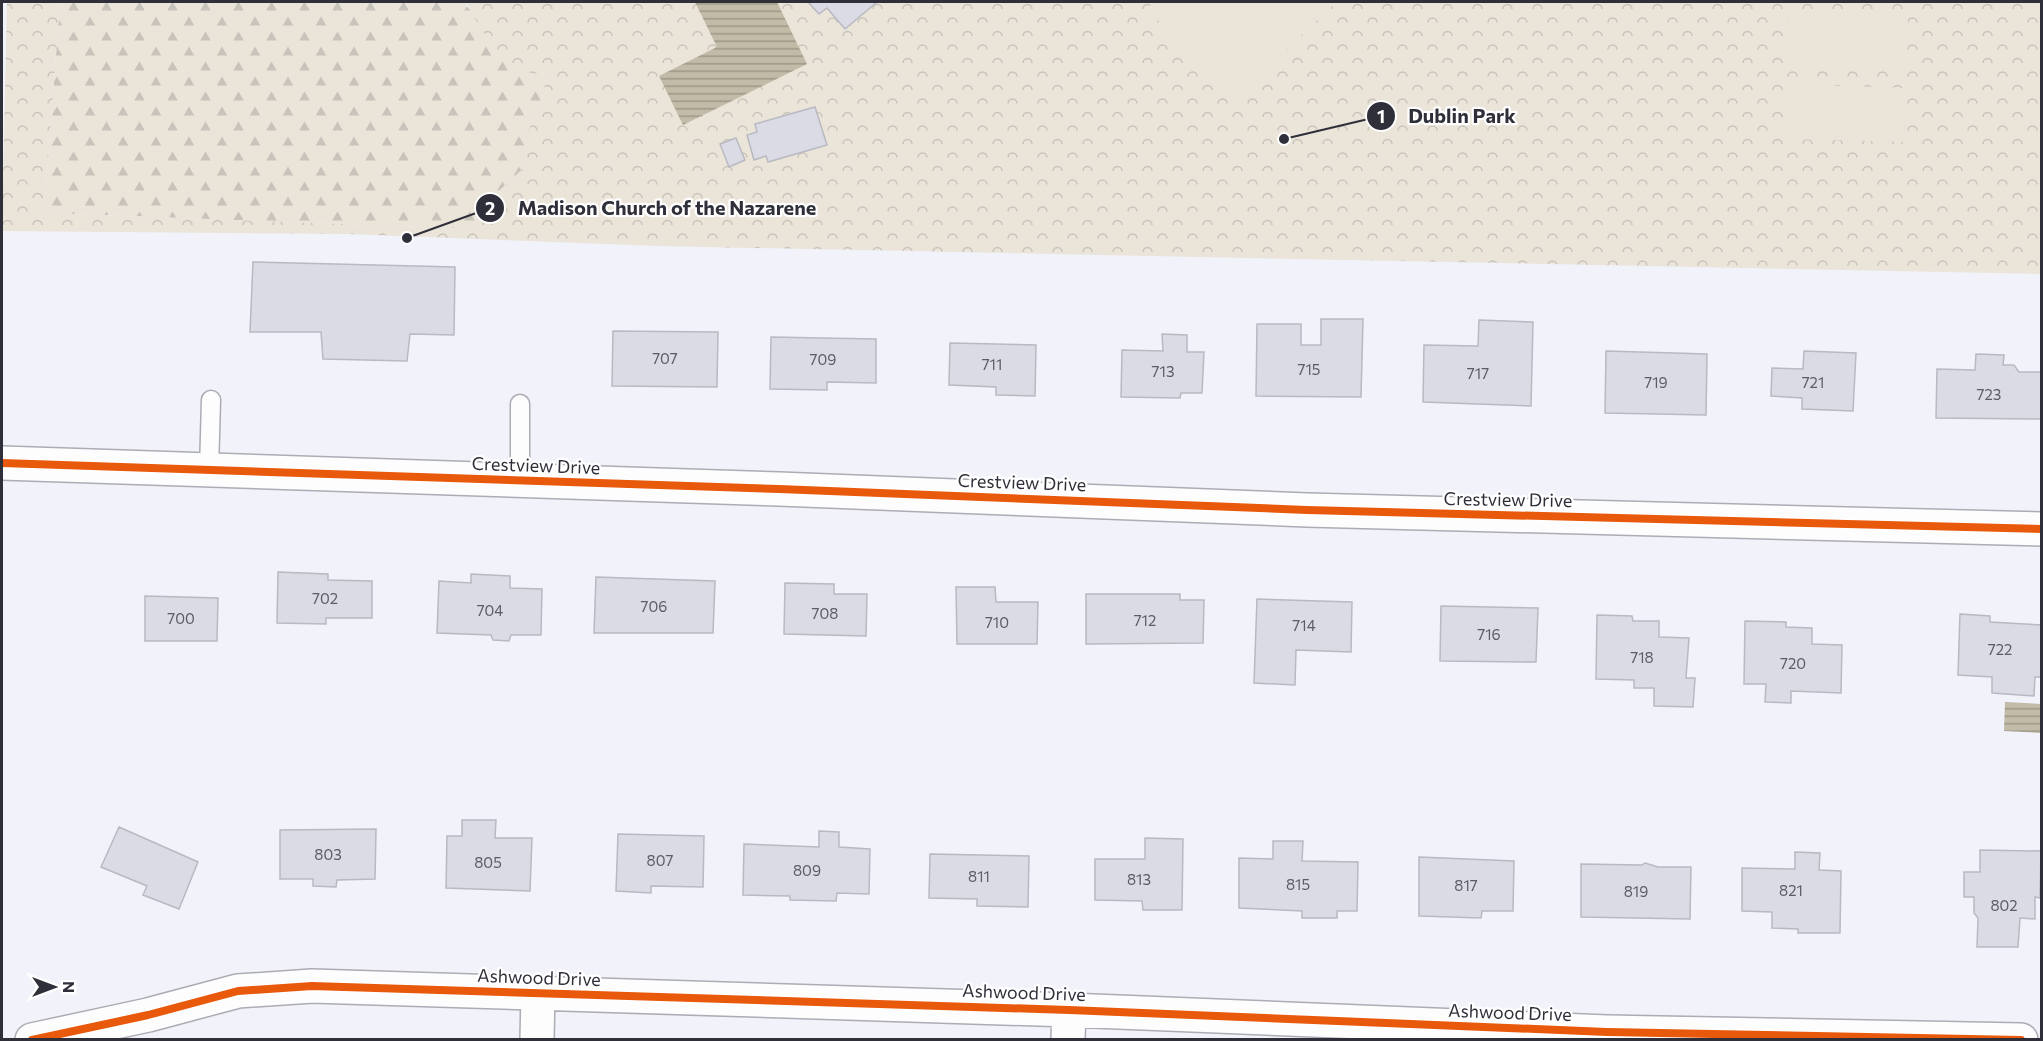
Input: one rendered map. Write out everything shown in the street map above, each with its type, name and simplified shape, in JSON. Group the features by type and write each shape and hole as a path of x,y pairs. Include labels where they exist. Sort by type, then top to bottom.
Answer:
{"street":[{"name":"Crestview Drive","path":"2,463 1307,510 2042,529"},
{"name":"Ashwood Drive","path":"32,1040 148,1015 238,991 312,986 538,992 1068,1025 1607,1036 2021,1040"},
{"path":"537,1040 538,992"}],"lane":[{"path":"209,470 211,400"},
{"path":"520,404 520,480"}],"green space":[{"path":"7,2 60,2 44,213 481,229 485,204 527,165 526,135 541,103 547,75 517,71 488,40 465,2 2041,2 2041,274 657,246 350,234 2,231"},
{"path":"60,2 465,2 466,6 547,75 541,103 526,135 527,165 485,204 481,229 44,213"},
{"path":"1154,2 1336,2 1232,102 1147,8"},
{"path":"1788,10 1908,13 1907,67 1787,65"},
{"path":"1786,84 1905,88 1904,142 1785,139"}],"shaded area":[{"path":"695,2 777,2 807,64 683,125 659,76 717,47"},
{"path":"2005,702 2041,704 2041,733 2004,731"}],"building":[{"path":"808,2 877,2 845,29 827,8 819,14"},
{"path":"815,107 827,145 768,162 766,156 754,160 747,135 757,132 755,124"},
{"path":"736,138 745,160 729,167 720,144"},
{"path":"253,262 455,267 454,335 410,334 407,361 323,359 321,332 250,332"},
{"path":"1321,319 1363,319 1361,397 1256,396 1257,324 1301,324 1301,345 1321,345"},
{"path":"1479,320 1533,322 1531,406 1423,402 1424,345 1478,346"},
{"path":"613,331 718,332 717,387 612,386"},
{"path":"1162,334 1187,335 1187,352 1204,352 1202,393 1181,393 1180,398 1121,397 1122,350 1163,351"},
{"path":"771,337 876,339 876,383 827,382 827,390 770,389"},
{"path":"950,343 1036,345 1035,396 996,395 996,387 949,385"},
{"path":"1606,351 1707,354 1706,415 1605,413"},
{"path":"1804,351 1856,353 1853,411 1802,409 1802,398 1771,396 1772,368 1803,369"},
{"path":"1976,354 2004,355 2003,365 2014,365 2019,372 2042,372 2042,419 1936,418 1937,369 1975,370"},
{"path":"278,572 328,574 328,580 372,581 372,618 326,618 326,624 277,623"},
{"path":"471,574 510,576 510,588 542,589 541,635 511,635 509,641 493,640 491,635 437,633 439,581 471,583"},
{"path":"596,577 715,581 713,633 594,633"},
{"path":"785,583 834,584 834,594 867,594 866,636 784,634"},
{"path":"956,587 995,587 996,602 1038,602 1037,644 957,644"},
{"path":"1086,594 1180,594 1180,600 1204,600 1203,643 1086,644"},
{"path":"145,596 218,598 217,641 145,641"},
{"path":"1257,599 1352,602 1351,652 1296,650 1295,685 1254,683"},
{"path":"1441,606 1538,608 1536,662 1440,661"},
{"path":"1960,614 1990,616 1990,622 2042,625 2042,677 2035,677 2034,696 1992,693 1992,677 1958,675"},
{"path":"1597,615 1632,616 1633,621 1659,621 1659,637 1689,638 1686,678 1695,678 1693,707 1654,706 1654,688 1634,688 1634,680 1596,679"},
{"path":"1745,621 1786,622 1786,627 1812,628 1812,644 1842,645 1841,693 1791,691 1791,703 1765,702 1766,684 1744,684"},
{"path":"462,820 496,820 495,838 532,838 530,891 446,888 447,836 462,836"},
{"path":"119,827 198,862 179,909 143,895 147,886 101,867"},
{"path":"376,829 375,879 337,880 336,887 313,886 313,879 280,879 280,830"},
{"path":"819,831 839,832 839,847 870,849 869,894 837,893 836,901 790,900 790,896 743,895 744,844 819,847"},
{"path":"618,834 704,836 703,887 651,886 651,893 616,891"},
{"path":"1145,838 1183,839 1182,910 1143,910 1142,901 1095,900 1095,859 1145,859"},
{"path":"1273,841 1303,841 1302,861 1358,862 1357,911 1337,911 1337,918 1302,918 1302,911 1239,908 1239,858 1273,859"},
{"path":"1980,850 2041,851 2040,898 2035,897 2035,919 2020,918 2018,947 1977,947 1978,918 1974,913 1974,897 1964,897 1964,872 1980,872"},
{"path":"1795,852 1820,853 1819,870 1841,871 1840,933 1798,933 1798,929 1772,928 1772,912 1742,911 1742,868 1795,869"},
{"path":"930,854 1029,856 1028,907 977,906 977,899 929,898"},
{"path":"1419,857 1514,861 1513,911 1482,911 1481,918 1419,916"},
{"path":"1645,863 1658,867 1691,867 1690,919 1581,917 1581,864 1642,865"}],"cycle path":[{"path":"2,463 779,489 1307,510 2042,529"},
{"path":"32,1040 148,1015 238,991 312,986 1069,1010 1607,1032 2021,1040"}],"place":[{"name":"Dublin Park","path":"1284,139"},
{"name":"Madison Church of the Nazarene","path":"407,238"}]}
